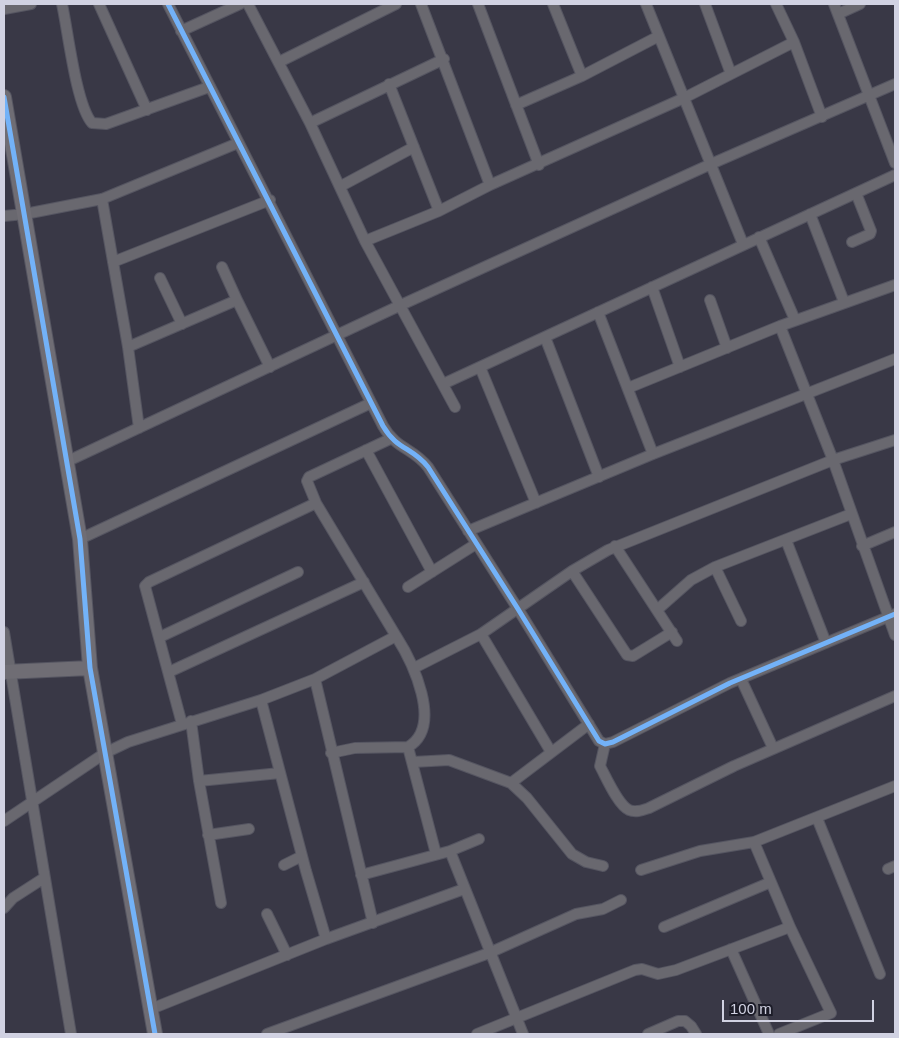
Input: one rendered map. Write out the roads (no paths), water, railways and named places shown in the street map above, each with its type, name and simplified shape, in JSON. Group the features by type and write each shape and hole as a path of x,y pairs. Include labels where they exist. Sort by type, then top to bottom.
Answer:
{"street":[{"path":"4,9 31,4"},
{"path":"62,4 80,92 88,118 92,123 99,124 147,110 209,87"},
{"path":"99,4 147,110"},
{"path":"168,4 238,143 270,200 336,335 390,439 422,459 518,609 599,741 606,744 741,679 891,616"},
{"path":"181,31 240,4"},
{"path":"248,4 310,123 366,240 455,407"},
{"path":"278,62 396,4"},
{"path":"421,4 444,59 490,185"},
{"path":"478,4 539,165"},
{"path":"553,4 582,76"},
{"path":"646,4 743,244"},
{"path":"705,4 731,74"},
{"path":"776,4 794,42 822,117"},
{"path":"860,4 836,9 895,163"},
{"path":"516,105 582,76 659,36"},
{"path":"366,240 439,211 490,185 539,165 684,98 794,42"},
{"path":"310,123 444,59"},
{"path":"389,84 439,211"},
{"path":"68,461 401,305 712,164 895,84"},
{"path":"4,97 80,539 90,668 155,1034"},
{"path":"4,216 25,214 102,198 238,143"},
{"path":"340,186 414,147"},
{"path":"443,384 743,244 895,176"},
{"path":"852,242 870,234 872,231 856,193"},
{"path":"102,198 128,348 139,428"},
{"path":"113,262 270,200"},
{"path":"810,214 844,302"},
{"path":"759,237 795,320"},
{"path":"222,267 270,367"},
{"path":"160,278 182,324"},
{"path":"628,388 795,320 895,285"},
{"path":"652,287 680,367"},
{"path":"128,348 237,300"},
{"path":"710,300 727,348"},
{"path":"598,312 653,454"},
{"path":"780,326 832,460 862,546 891,616 895,635"},
{"path":"545,338 599,477"},
{"path":"468,531 653,454 895,359"},
{"path":"480,367 536,503"},
{"path":"80,539 371,403"},
{"path":"331,753 355,748 408,747 415,743 420,735 423,717 422,693 414,668 307,486 309,477 390,439"},
{"path":"414,668 481,634 572,571 615,546 832,460 895,440"},
{"path":"366,450 432,572"},
{"path":"220,902 187,722 169,672 145,592 145,586 149,582 316,503"},
{"path":"657,610 692,580 714,567 851,514"},
{"path":"862,546 895,532"},
{"path":"786,540 826,643"},
{"path":"408,587 476,544"},
{"path":"572,571 626,655 633,656 674,636 615,546"},
{"path":"714,567 741,621"},
{"path":"160,637 298,572"},
{"path":"169,672 364,582"},
{"path":"4,632 8,672 71,1034"},
{"path":"481,634 552,752"},
{"path":"4,821 105,753 148,734 261,700 315,679 396,636"},
{"path":"8,672 90,668"},
{"path":"315,679 373,924"},
{"path":"741,679 773,748"},
{"path":"606,744 600,766 622,804 634,811 650,808 773,748 895,696"},
{"path":"261,700 326,939"},
{"path":"511,783 589,724"},
{"path":"408,747 436,854"},
{"path":"412,762 449,760 511,783 524,793 572,854 586,862 603,866"},
{"path":"199,781 280,773"},
{"path":"641,870 700,851 754,842 895,786"},
{"path":"817,818 880,974"},
{"path":"208,835 249,829"},
{"path":"361,875 450,851 479,839"},
{"path":"754,842 790,927 831,1013 779,1034"},
{"path":"450,851 489,953 523,1034"},
{"path":"284,865 302,856"},
{"path":"4,908 13,898 44,878"},
{"path":"664,927 771,882"},
{"path":"151,1009 326,939 373,924 464,889"},
{"path":"267,1034 489,953 576,914 603,910 621,900"},
{"path":"267,914 287,955"},
{"path":"476,1034 635,970 642,969 658,974 666,972 790,927"},
{"path":"731,949 769,1034"},
{"path":"648,1034 678,1021 686,1021 692,1026 696,1034"}]}
